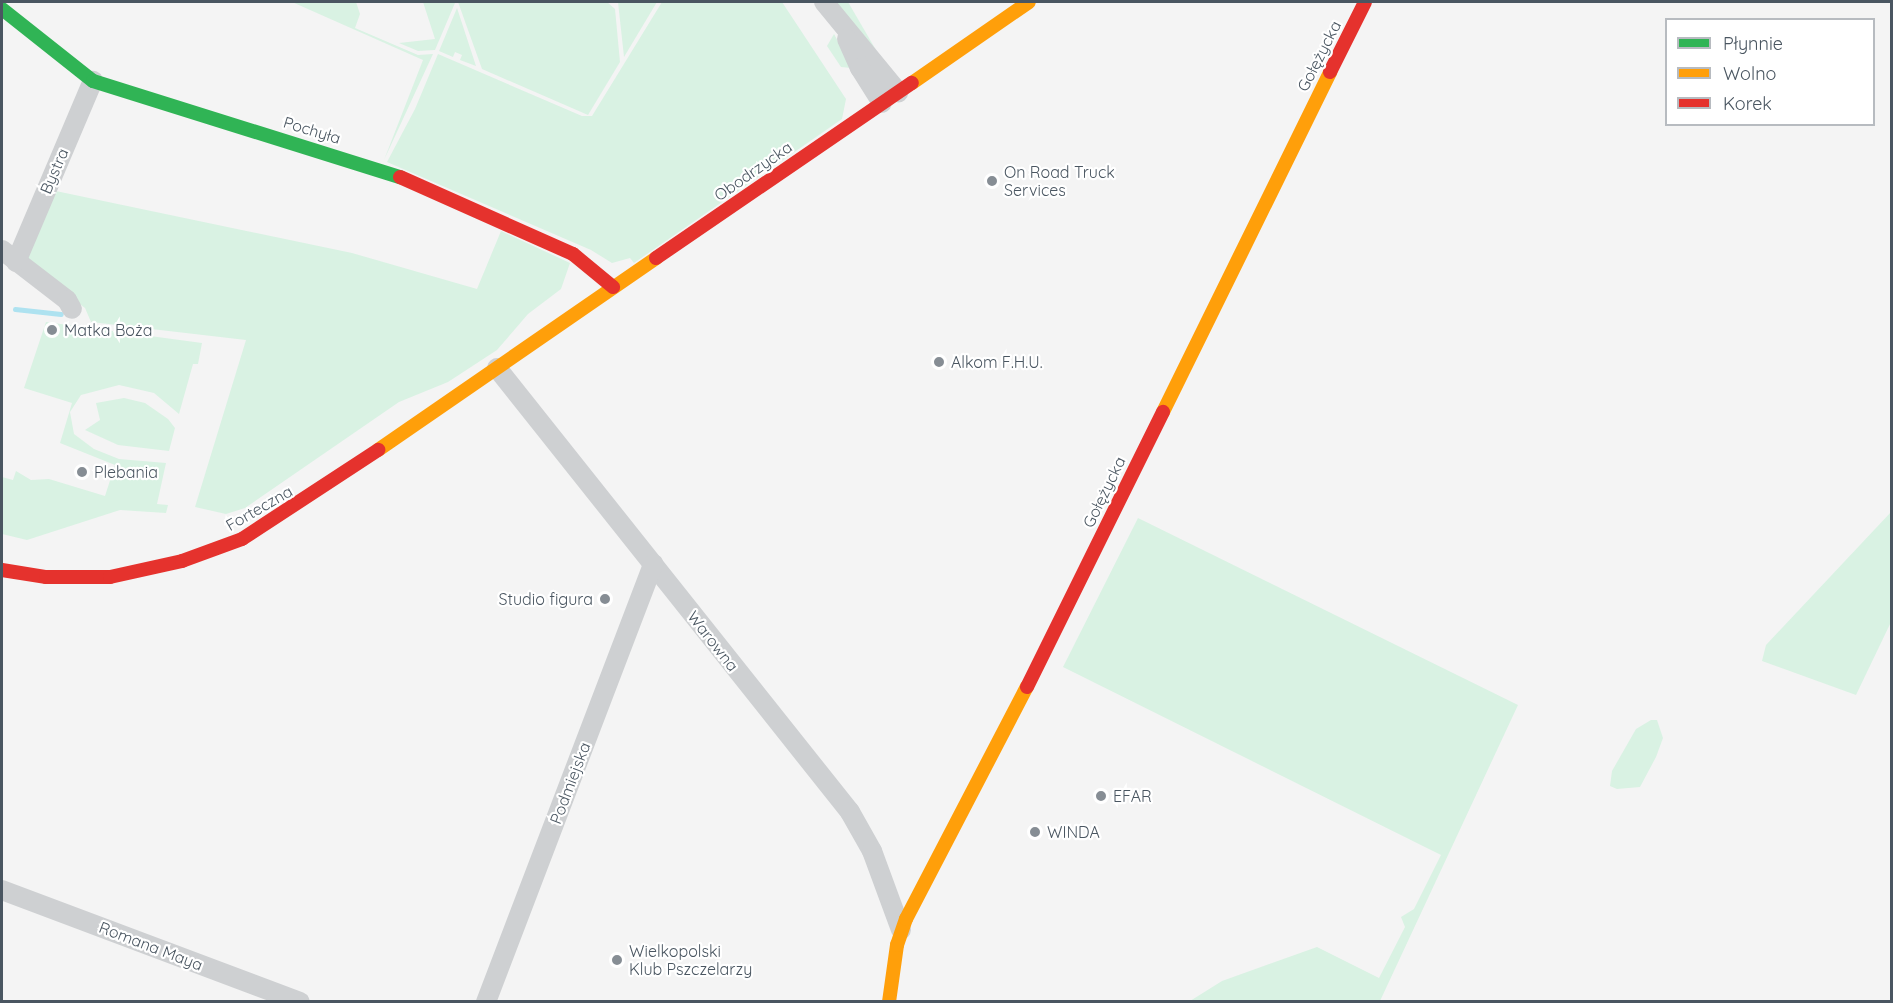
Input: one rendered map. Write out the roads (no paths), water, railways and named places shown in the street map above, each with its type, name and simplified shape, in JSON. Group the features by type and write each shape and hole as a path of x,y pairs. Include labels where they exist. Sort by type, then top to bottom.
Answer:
{"street":[{"path":"824,2 890,97"},
{"name":"Obodrzycka","path":"497,368 1029,2"},
{"name":"Gołężycka","path":"889,1002 901,930 985,772 1365,2"},
{"name":"Pochyła","path":"2,9 93,81 382,169 573,254 613,287"},
{"name":"Bystra","path":"72,309 9,256 93,81"},
{"name":"Warowna","path":"497,368 857,823 872,851 901,930"},
{"name":"Forteczna","path":"2,570 46,577 110,576 182,561 242,539 497,368"},
{"name":"Podmiejska","path":"486,1002 653,564"},
{"name":"Romana Maya","path":"2,890 300,1002"}],"waterway":[{"path":"15,309 61,314"}],"place":[{"name":"On Road Truck Services","path":"992,181"},
{"name":"Matka Boża","path":"52,330"},
{"name":"Alkom F.H.U.","path":"939,362"},
{"name":"Plebania","path":"82,472"},
{"name":"Studio figura","path":"605,599"},
{"name":"EFAR","path":"1101,796"},
{"name":"WINDA","path":"1035,832"},
{"name":"Wielkopolski Klub Pszczelarzy","path":"617,960"}]}
